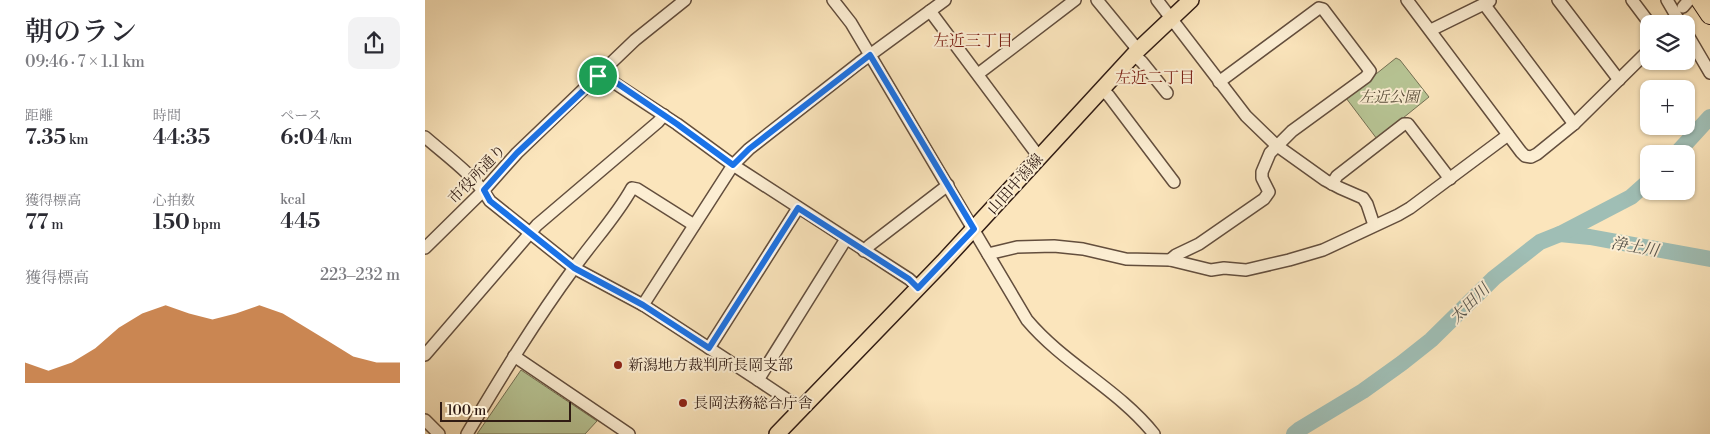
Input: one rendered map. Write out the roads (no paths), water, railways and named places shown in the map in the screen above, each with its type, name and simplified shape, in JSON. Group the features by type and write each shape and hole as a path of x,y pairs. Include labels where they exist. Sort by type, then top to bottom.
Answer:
{"highway":[{"path":"1700,0 1710,15"}],"main road":[{"name":"山田中潟線","path":"777,434 974,229 1136,52 1191,0"}],"street":[{"name":"市役所通り","path":"425,248 484,190 517,153 635,40 685,0"},
{"path":"833,0 851,23 1027,320 1041,335 1128,406 1154,434"},
{"path":"643,305 733,165 749,149 870,55 945,0"},
{"path":"978,74 1075,0"},
{"path":"1097,0 1167,94"},
{"path":"1157,0 1246,116 1276,145 1332,184 1363,198 1375,225"},
{"path":"1407,0 1525,156 1531,157 1537,154 1574,124 1640,59"},
{"path":"1558,0 1619,80"},
{"path":"1632,0 1643,15"},
{"path":"1667,0 1672,15"},
{"path":"1431,30 1488,2 1574,124"},
{"path":"1170,260 1199,244 1264,199 1269,192 1262,178 1262,172 1270,153 1276,145 1292,131 1366,77 1369,71 1323,9 1319,8 1219,82"},
{"path":"930,11 1039,157"},
{"path":"1695,47 1710,73"},
{"path":"602,73 733,165 909,279 918,288"},
{"path":"1102,89 1173,182"},
{"path":"425,355 530,232 664,115"},
{"path":"1332,184 1337,176 1404,124 1408,124 1450,179"},
{"path":"988,254 1017,247 1054,246 1083,249 1126,259 1170,260 1211,270 1224,268 1246,270 1323,250 1410,208 1508,135"},
{"path":"425,137 469,175 484,190 490,201 574,268 643,305 791,402 800,410"},
{"path":"865,251 870,245 948,186"},
{"path":"467,434 514,356 574,268 633,188 694,225"},
{"path":"709,348 798,208"},
{"path":"758,380 846,239"},
{"path":"514,356 629,434"},
{"path":"425,420 439,434"}],"waterway":[{"name":"太田川","path":"1684,145 1710,117"},
{"name":"太田川","path":"1294,434 1363,391 1402,363 1431,340 1494,278 1540,242 1560,234 1631,197 1640,189"},
{"name":"浄土川","path":"1560,234 1590,237 1710,259"}],"place":[{"name":"新潟地方裁判所長岡支部","path":"618,365"},
{"name":"長岡法務総合庁舎","path":"683,403"}],"district":[{"name":"左近三丁目","path":"973,40"},
{"name":"左近二丁目","path":"1155,77"}],"park label":[{"name":"左近公園","path":"1389,97"}]}
